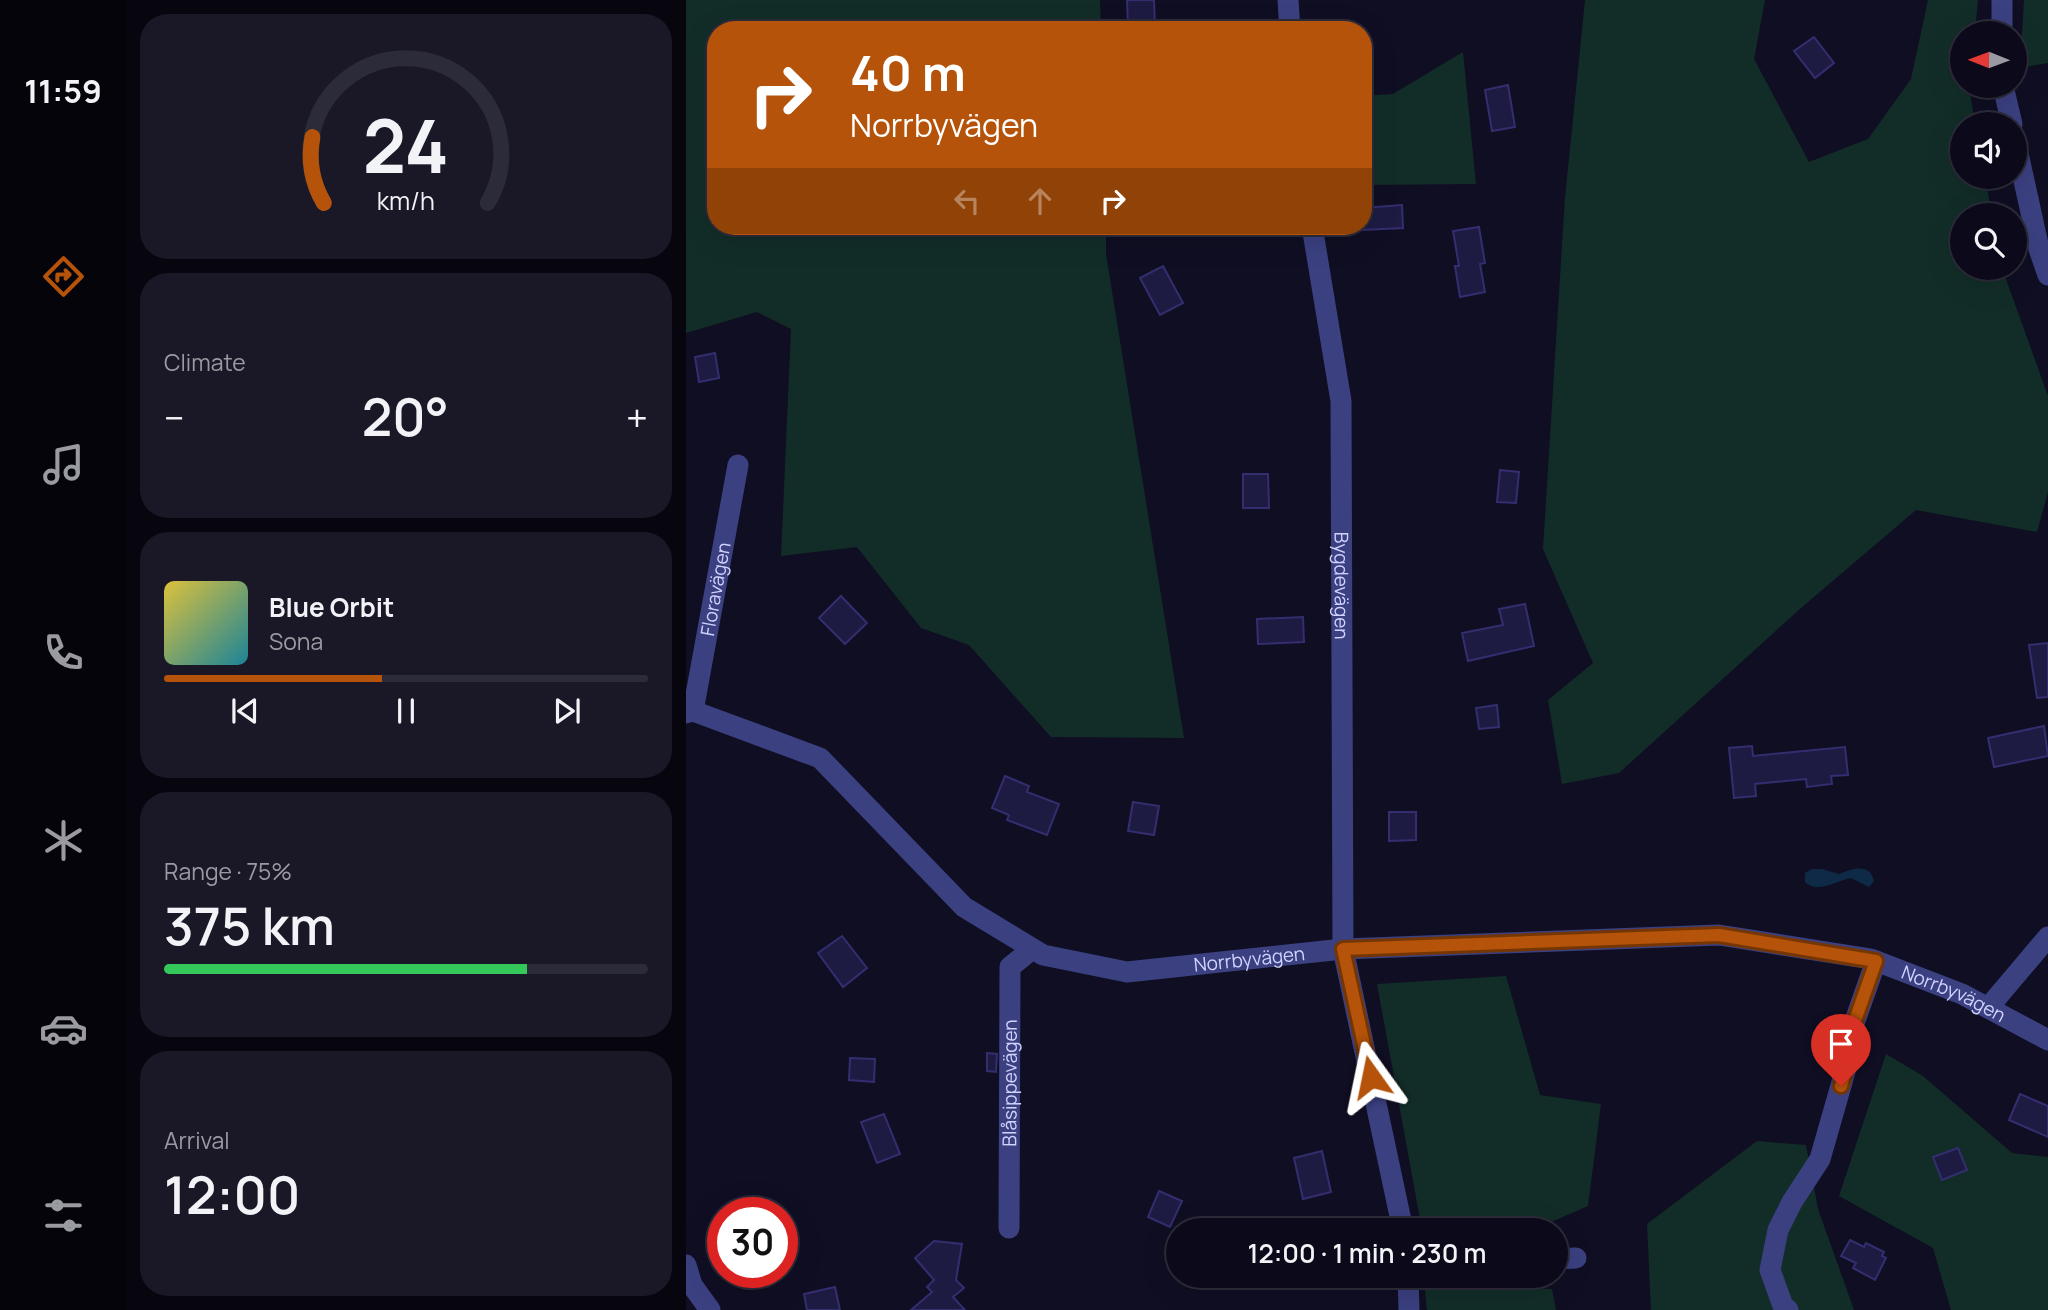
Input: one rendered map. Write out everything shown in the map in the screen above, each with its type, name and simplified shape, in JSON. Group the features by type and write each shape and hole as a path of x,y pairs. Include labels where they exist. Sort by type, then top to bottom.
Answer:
{"street":[{"path":"1289,0 1290,21"},
{"path":"2002,0 2003,21"},
{"path":"2026,189 2039,249 2048,275"},
{"name":"Bygdevägen","path":"1313,235 1341,401 1343,949 1401,1218"},
{"name":"Floravägen","path":"689,712 738,465"},
{"name":"Norrbyvägen","path":"689,712 820,758 964,907 1043,956 1127,972 1343,949 1719,935 1876,961 1962,994 2048,1041"},
{"path":"1988,1008 2048,937"},
{"name":"Blåsippevägen","path":"1009,1228 1010,967 1032,949"},
{"path":"1788,1310 1783,1306 1770,1270 1778,1230 1792,1202 1820,1159 1848,1061 1851,1032 1876,961"},
{"path":"686,1265 692,1285 710,1310"},
{"path":"1408,1288 1409,1310"}],"green space":[{"path":"686,0 1100,0 1101,21 707,21 707,235 1106,235 1106,254 1184,738 1051,737 969,645 921,628 857,547 781,556 791,329 757,312 686,333"},
{"path":"1585,0 1765,0 1754,59 1809,162 1868,139 1911,79 1928,0 1978,0 1976,21 1950,21 1950,98 1971,98 1973,112 1950,112 1950,189 1987,189 1990,203 1950,203 1950,280 2006,280 2048,396 2048,492 2037,532 1916,510 1801,608 1619,773 1562,784 1548,700 1593,663 1543,549 1565,198"},
{"path":"2024,0 2048,0 2048,63 2027,67 2027,21 2023,21"},
{"path":"1463,52 1476,184 1372,185 1372,95 1393,94"},
{"path":"1506,976 1540,1095 1601,1104 1588,1206 1560,1218 1420,1218 1377,984"},
{"path":"1886,1054 1923,1076 2012,1153 2048,1157 2048,1310 1951,1310 1933,1248 1839,1196"},
{"path":"1757,1141 1806,1145 1818,1209 1854,1310 1651,1310 1647,1224"},
{"path":"1425,1288 1552,1289 1556,1310 1427,1310"}],"water":[{"path":"1812,869 1839,874 1865,869 1874,881 1869,887 1851,878 1815,887 1805,882 1805,873"}],"building":[{"path":"1127,0 1154,0 1155,21 1128,21"},
{"path":"1814,37 1834,63 1815,78 1794,51"},
{"path":"1508,85 1515,127 1492,131 1485,90"},
{"path":"1402,205 1403,228 1372,230 1372,207"},
{"path":"1479,227 1485,263 1480,264 1485,292 1460,297 1455,266 1459,266 1453,231"},
{"path":"1163,266 1183,303 1160,315 1140,278"},
{"path":"715,353 719,378 699,382 695,357"},
{"path":"1500,470 1519,472 1516,503 1497,502"},
{"path":"1243,474 1268,474 1269,508 1243,508"},
{"path":"841,596 867,623 845,644 819,618"},
{"path":"1525,604 1534,646 1468,661 1462,633 1503,625 1499,609"},
{"path":"1303,617 1304,642 1258,644 1257,619"},
{"path":"2048,643 2048,697 2037,698 2029,645"},
{"path":"1497,705 1499,727 1479,729 1476,708"},
{"path":"2044,726 2048,756 1994,767 1988,738"},
{"path":"1752,746 1753,756 1845,747 1848,775 1831,776 1832,784 1807,787 1806,779 1755,784 1756,796 1734,798 1729,748"},
{"path":"1005,776 1029,786 1027,792 1059,804 1047,835 1007,820 1009,815 992,808"},
{"path":"1133,802 1159,806 1154,835 1128,831"},
{"path":"1389,812 1416,812 1416,840 1389,841"},
{"path":"842,936 867,968 843,987 818,953"},
{"path":"987,1053 997,1054 996,1072 987,1071"},
{"path":"850,1058 875,1059 874,1082 849,1080"},
{"path":"2020,1094 2048,1106 2048,1137 2009,1120"},
{"path":"884,1114 900,1154 877,1163 861,1122"},
{"path":"1958,1148 1967,1170 1942,1180 1933,1157"},
{"path":"1322,1151 1331,1192 1303,1199 1294,1158"},
{"path":"1159,1191 1182,1201 1174,1218 1166,1218 1166,1225 1148,1217"},
{"path":"1850,1240 1864,1247 1866,1243 1884,1252 1882,1256 1886,1258 1875,1280 1853,1268 1856,1263 1841,1256"},
{"path":"934,1241 962,1244 956,1280 964,1288 953,1297 965,1310 911,1310 932,1292 927,1287 934,1280 915,1258"},
{"path":"835,1287 840,1310 807,1310 804,1294"}],"route":[{"path":"1371,1077 1343,949 1719,935 1876,961 1851,1032 1848,1061 1841,1086"}]}
